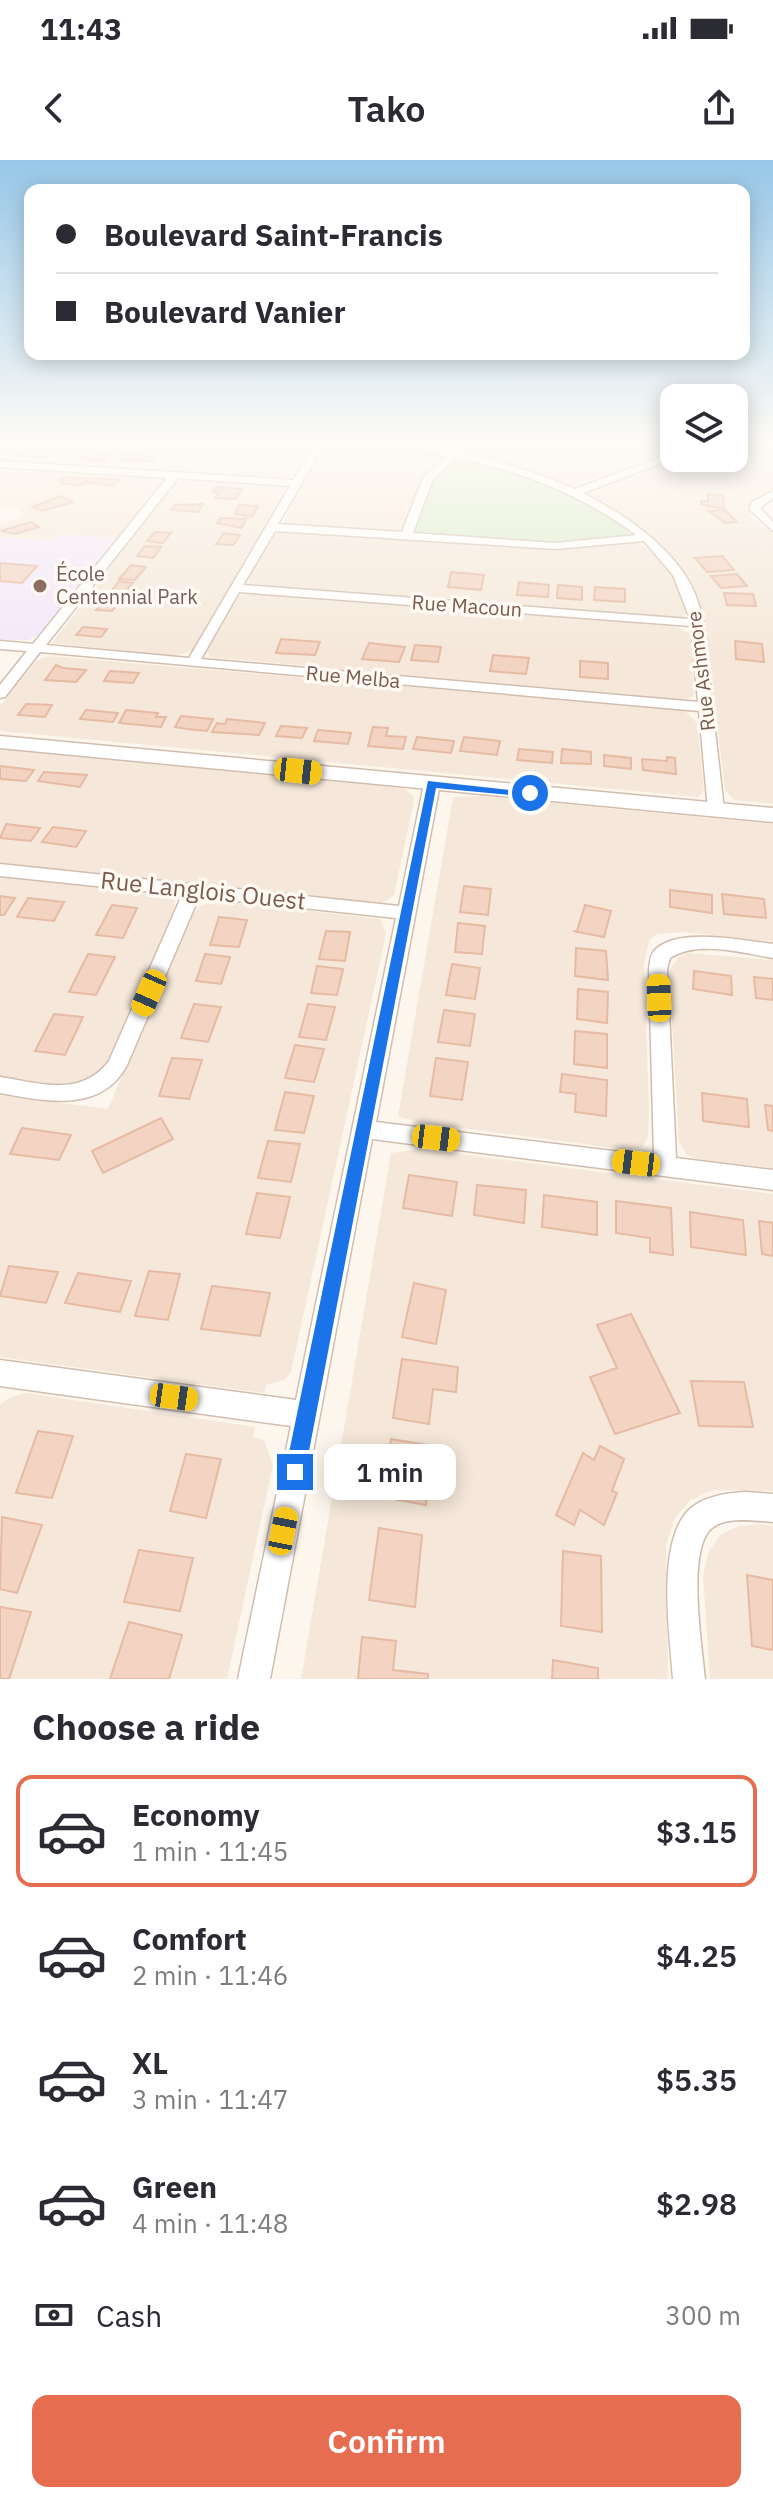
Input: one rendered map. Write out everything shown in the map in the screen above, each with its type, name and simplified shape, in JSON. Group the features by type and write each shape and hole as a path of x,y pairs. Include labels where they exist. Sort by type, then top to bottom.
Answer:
{"street":[{"path":"0,694 144,514"},
{"path":"192,663 278,514"},
{"path":"406,536 414,514"},
{"name":"Rue Ashmore","path":"613,514 645,538 685,583 698,623 716,810"},
{"path":"271,527 567,546 645,538"},
{"name":"Rue Macoun","path":"236,588 698,623"},
{"name":"Rue Melba","path":"0,645 707,707"},
{"path":"0,742 773,815"},
{"path":"254,1679 432,784"},
{"name":"Rue Langlois Ouest","path":"0,870 405,913"},
{"path":"0,1085 72,1094 105,1083 117,1065 193,890"},
{"path":"665,1166 658,969 661,955 672,947 692,944 773,951"},
{"path":"362,1129 773,1180"},
{"path":"0,1373 307,1415"},
{"path":"689,1679 684,1579 689,1534 697,1521 712,1512 754,1506 773,1508"}],"shaded area":[{"path":"137,514 118,538 60,534 52,541 0,537 0,524 24,515"},
{"path":"151,514 272,514 194,650 175,656 52,643"},
{"path":"287,514 409,514 401,531 284,523"},
{"path":"616,514 750,514 773,533 773,804 734,800 725,790 704,614 689,577 661,545"},
{"path":"281,531 559,549 637,543 649,549 673,576 688,612 683,617 670,618 250,584 248,578 273,534"},
{"name":"École Centennial Park","path":"60,534 118,538 41,633 28,640 0,640 0,537 52,541"},
{"path":"251,593 673,625 691,634 693,697 679,700 209,657 208,650 238,596"},
{"path":"48,656 684,710 697,723 704,791 698,797 0,731 0,706 36,661"},
{"path":"0,749 404,788 414,797 394,895 383,903 369,904 0,864"},
{"path":"480,796 773,824 773,942 684,932 657,934 649,940 644,964 649,1109 648,1137 643,1147 628,1150 417,1122 398,1116 453,797"},
{"path":"0,876 150,892 175,899 174,913 104,1069 84,1082 50,1084 0,1077"},
{"path":"221,901 380,919 386,934 291,1372 284,1380 266,1385 264,1393 0,1357 0,1095 108,1109 189,918 201,905"},
{"path":"688,953 773,960 773,1168 698,1159 687,1155 679,1142 669,971 678,957"},
{"path":"419,1149 773,1194 773,1491 713,1490 689,1501 675,1518 666,1545 668,1679 301,1679 391,1153"},
{"path":"26,1393 255,1427 253,1437 264,1440 273,1465 227,1679 0,1679 0,1405 11,1397"},
{"path":"739,1526 773,1526 773,1679 710,1679 703,1576 708,1553 720,1535"}],"green space":[{"path":"419,514 606,514 630,534 555,542 418,533 414,528"}],"building":[{"path":"712,514 729,514 737,522 726,523"},
{"path":"221,518 246,519 242,528 217,523"},
{"path":"31,522 39,527 15,534 1,531"},
{"path":"155,532 171,533 163,543 147,541"},
{"path":"224,533 240,535 233,545 216,544"},
{"path":"145,546 161,547 153,558 137,556"},
{"path":"722,556 734,570 707,572 695,558"},
{"path":"0,563 37,566 22,583 0,581"},
{"path":"131,565 146,567 135,580 119,579"},
{"path":"451,572 484,575 481,590 448,587"},
{"path":"737,574 747,586 721,588 711,576"},
{"path":"119,581 133,583 124,594 110,593"},
{"path":"519,582 549,585 548,597 517,595"},
{"path":"558,585 582,587 582,600 557,598"},
{"path":"595,587 625,589 625,602 594,600"},
{"path":"724,593 753,594 756,606 727,605"},
{"path":"106,598 122,599 112,611 96,610"},
{"path":"83,627 107,629 101,637 76,635"},
{"path":"281,639 320,642 315,655 276,653"},
{"path":"735,641 762,644 764,662 736,659"},
{"path":"369,643 405,647 399,662 362,659"},
{"path":"415,645 441,647 438,662 411,660"},
{"path":"493,655 529,658 526,674 490,671"},
{"path":"580,661 608,663 608,679 580,677"},
{"path":"56,665 86,670 76,682 45,680"},
{"path":"110,671 139,673 133,683 104,681"},
{"path":"26,704 52,705 45,717 18,715"},
{"path":"86,710 118,713 113,722 80,719"},
{"path":"126,710 158,713 156,717 166,717 161,727 119,723"},
{"path":"181,716 213,719 207,731 175,727"},
{"path":"227,719 265,723 259,735 212,732 217,723 225,724"},
{"path":"281,726 307,728 302,738 276,736"},
{"path":"373,727 388,728 386,736 406,737 403,749 368,746"},
{"path":"318,730 351,733 348,744 314,741"},
{"path":"417,737 454,741 451,753 413,749"},
{"path":"464,737 500,741 497,755 460,751"},
{"path":"519,749 553,752 552,763 517,760"},
{"path":"562,749 591,752 591,764 561,763"},
{"path":"604,755 631,758 631,769 604,766"},
{"path":"667,757 675,758 676,774 643,770 642,759 667,761"},
{"path":"0,766 34,770 26,781 0,779"},
{"path":"44,772 87,775 80,787 38,781"},
{"path":"6,824 40,828 31,841 0,838"},
{"path":"53,827 86,831 76,847 42,842"},
{"path":"464,886 491,889 488,915 460,912"},
{"path":"670,890 712,895 712,913 670,907"},
{"path":"722,894 764,899 766,918 724,914"},
{"path":"0,896 15,898 4,915 0,915"},
{"path":"28,898 64,902 54,921 17,917"},
{"path":"112,905 137,908 123,938 96,935"},
{"path":"585,905 611,911 604,937 573,931 577,931"},
{"path":"219,917 247,920 239,947 210,945"},
{"path":"458,923 485,926 482,954 455,952"},
{"path":"326,931 350,932 345,961 319,959"},
{"path":"576,948 606,951 608,980 575,976"},
{"path":"88,954 115,957 96,995 69,992"},
{"path":"205,954 230,957 221,984 196,981"},
{"path":"452,964 480,968 475,999 446,995"},
{"path":"317,966 343,969 337,995 311,993"},
{"path":"694,971 731,976 732,995 693,989"},
{"path":"754,977 773,979 773,1000 756,998"},
{"path":"578,989 608,992 607,1023 577,1019"},
{"path":"194,1004 221,1007 208,1042 181,1038"},
{"path":"308,1004 335,1007 326,1040 299,1037"},
{"path":"444,1010 475,1014 470,1046 438,1042"},
{"path":"54,1014 83,1017 65,1055 35,1051"},
{"path":"575,1031 607,1034 607,1068 574,1064"},
{"path":"295,1045 324,1049 314,1082 285,1078"},
{"path":"172,1058 202,1060 189,1099 159,1096"},
{"path":"436,1058 468,1062 462,1100 430,1096"},
{"path":"562,1074 607,1080 606,1116 575,1112 576,1094 560,1092"},
{"path":"285,1092 314,1096 304,1133 275,1130"},
{"path":"702,1093 747,1099 749,1127 703,1121"},
{"path":"765,1105 773,1106 773,1131 768,1130"},
{"path":"161,1118 173,1139 103,1173 92,1151"},
{"path":"22,1128 71,1135 59,1160 10,1154"},
{"path":"268,1141 300,1144 291,1182 258,1178"},
{"path":"409,1175 457,1182 452,1216 403,1208"},
{"path":"477,1185 526,1190 524,1223 474,1215"},
{"path":"257,1193 290,1197 280,1238 246,1234"},
{"path":"544,1195 597,1202 597,1235 542,1227"},
{"path":"616,1201 671,1208 673,1255 650,1252 650,1238 616,1233"},
{"path":"690,1212 743,1220 746,1255 691,1247"},
{"path":"759,1221 773,1223 773,1256 762,1254"},
{"path":"9,1266 58,1272 46,1303 0,1296"},
{"path":"149,1271 180,1274 168,1320 135,1316"},
{"path":"78,1273 131,1281 120,1312 65,1303"},
{"path":"414,1283 446,1290 436,1344 402,1337"},
{"path":"212,1286 270,1293 260,1336 201,1329"},
{"path":"631,1314 680,1413 615,1434 590,1377 617,1368 597,1325"},
{"path":"402,1359 458,1367 456,1392 433,1389 429,1424 393,1418"},
{"path":"691,1381 744,1382 753,1427 699,1426"},
{"path":"38,1431 73,1436 52,1498 16,1493"},
{"path":"391,1439 434,1446 426,1505 382,1497"},
{"path":"600,1446 624,1459 612,1491 617,1493 604,1525 580,1510 574,1525 556,1515 583,1453 594,1460"},
{"path":"186,1454 221,1459 206,1518 170,1511"},
{"path":"2,1517 42,1525 17,1593 0,1589"},
{"path":"379,1528 422,1535 415,1607 369,1600"},
{"path":"139,1550 193,1558 180,1611 124,1602"},
{"path":"563,1551 601,1556 602,1632 561,1626"},
{"path":"747,1575 773,1580 773,1650 752,1646"},
{"path":"0,1607 31,1612 9,1679 0,1679"},
{"path":"129,1622 182,1635 169,1679 110,1679"},
{"path":"362,1637 396,1641 393,1670 428,1674 428,1679 358,1679"},
{"path":"553,1660 598,1668 598,1679 552,1679"}],"place":[{"name":"École Centennial Park","path":"40,586"}],"route":[{"path":"295,1472 432,784 530,793"}]}
